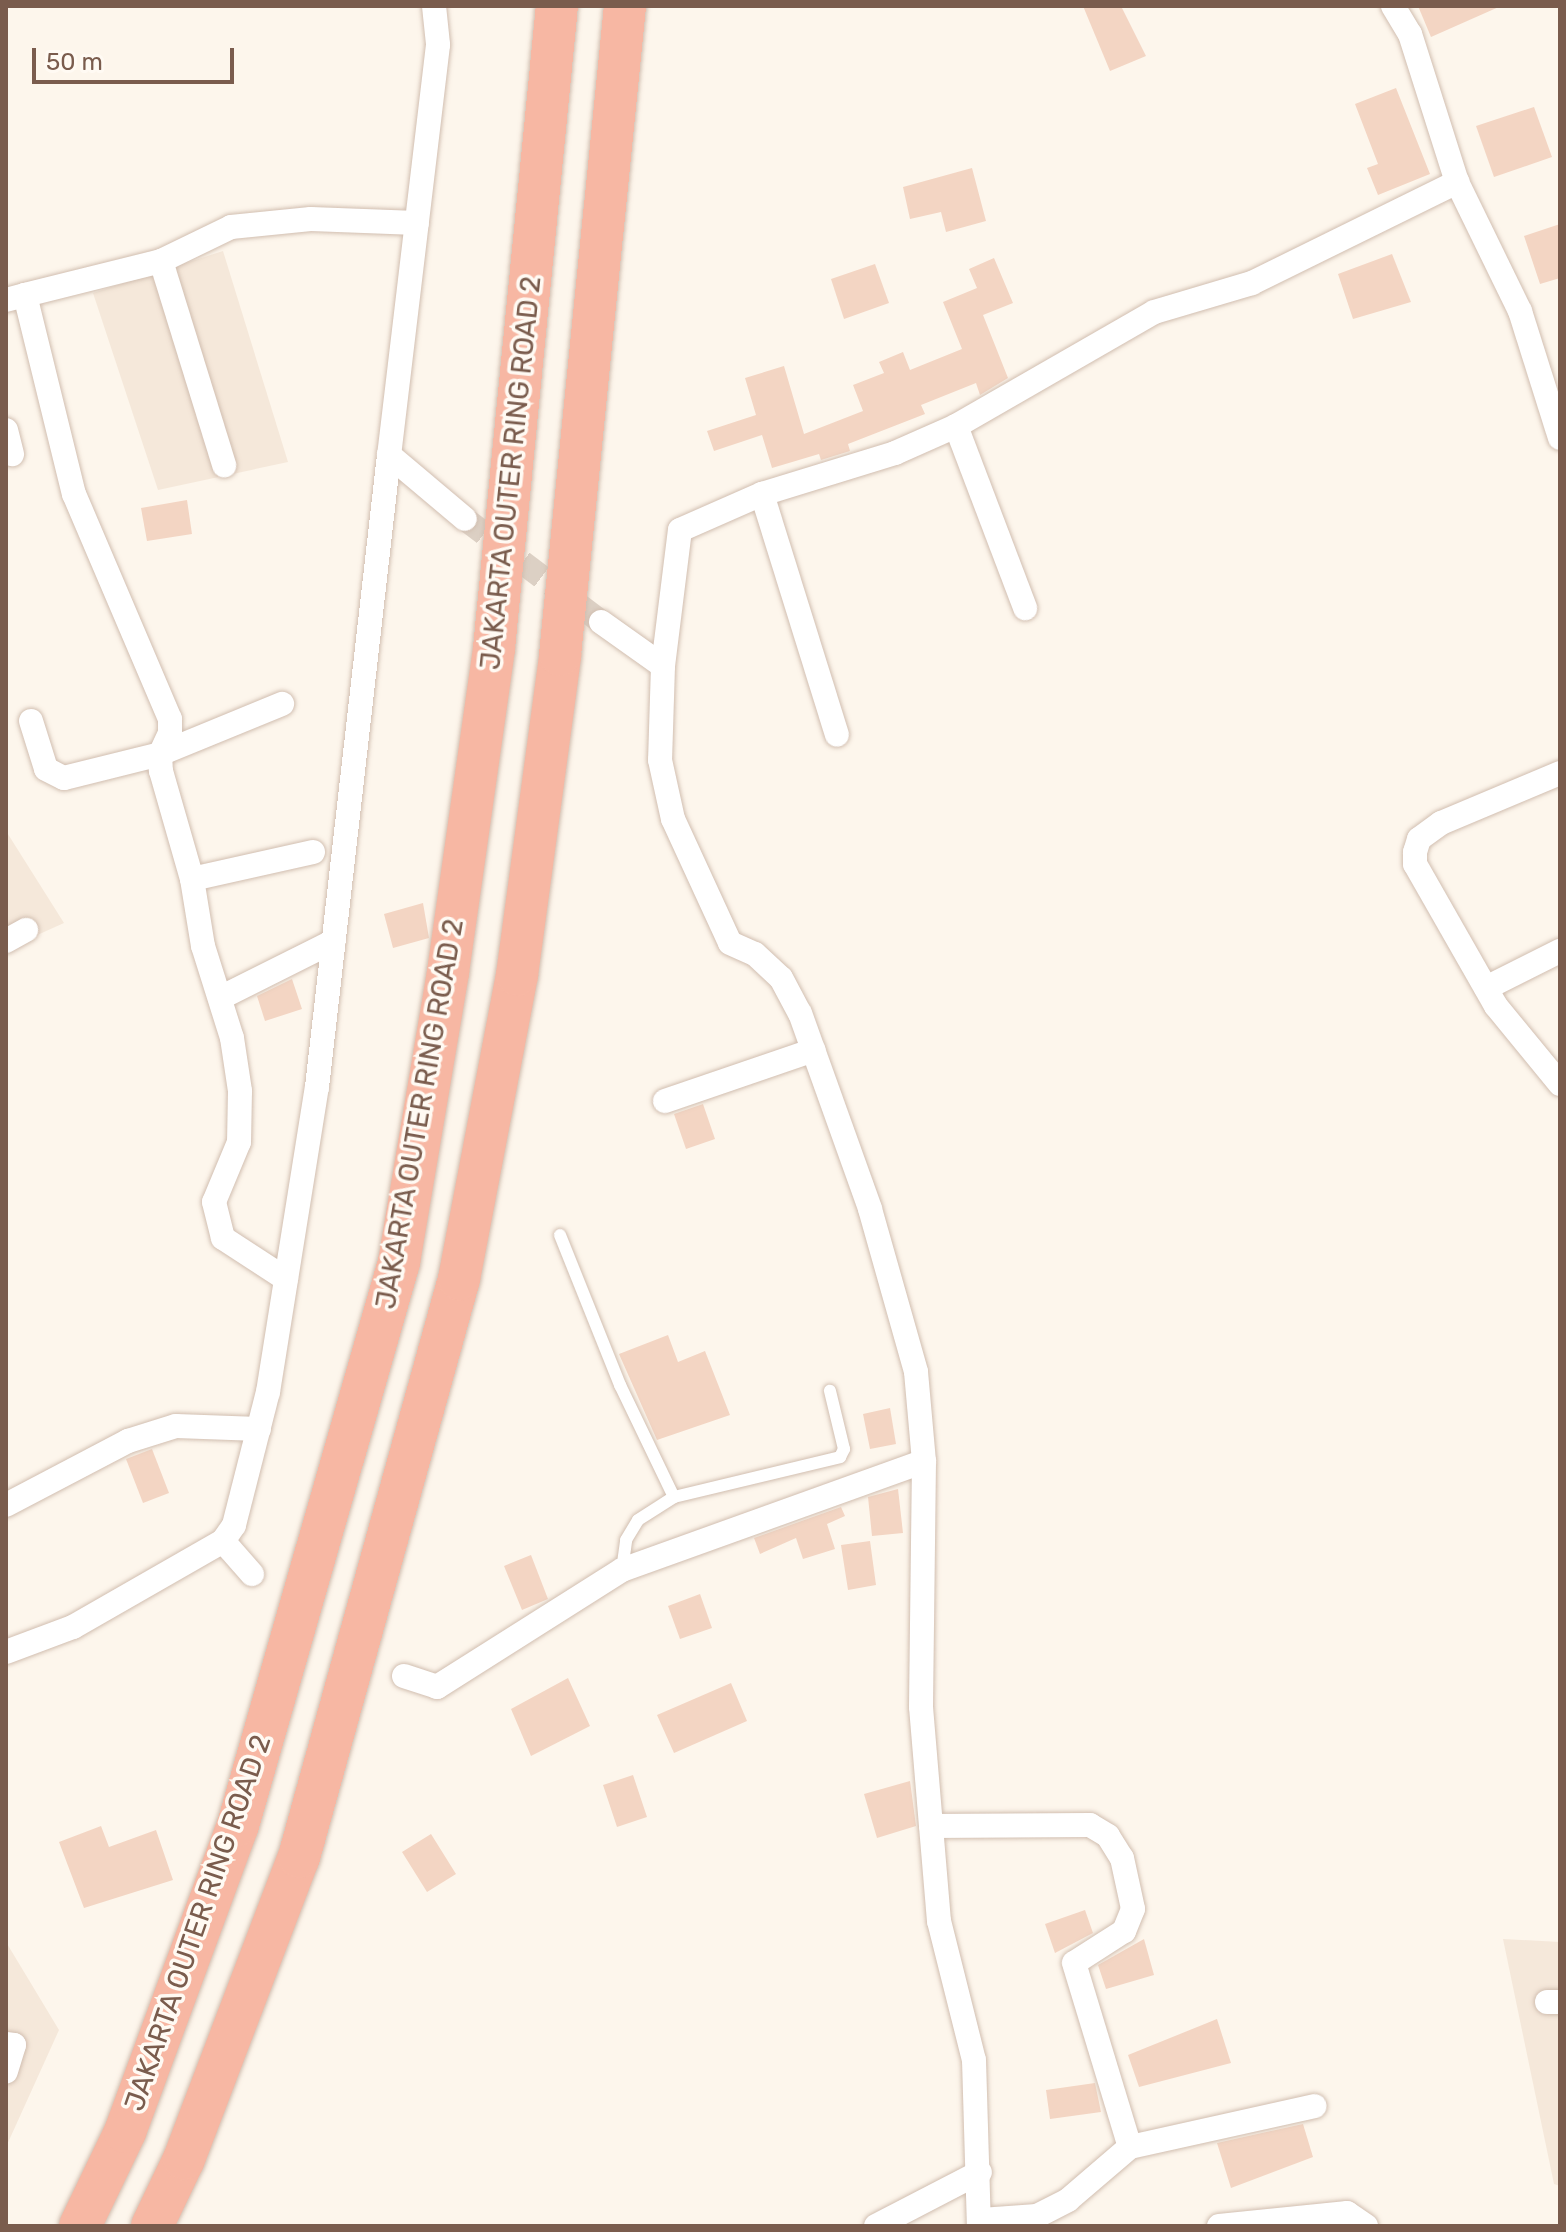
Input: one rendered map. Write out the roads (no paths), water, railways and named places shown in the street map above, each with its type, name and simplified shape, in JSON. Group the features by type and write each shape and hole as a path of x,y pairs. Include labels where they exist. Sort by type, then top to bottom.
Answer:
{"highway":[{"name":"JAKARTA OUTER RING ROAD 2","path":"80,2226 125,2132 238,1825 399,1262 448,972 494,648 557,6"},
{"path":"152,2226 184,2159 299,1857 459,1279 517,975 560,655 625,6"}],"street":[{"path":"6,1652 73,1627 223,1541 234,1525 259,1429 286,1279 334,941 438,45 434,6"},
{"path":"1393,6 1410,34 1457,182 1520,311 1555,404 1560,438"},
{"path":"1315,2106 1130,2147 1068,2200 1037,2216 980,2223 974,2060 939,1921 921,1707 924,1461 916,1372 870,1209 814,1050 781,978 755,954 730,943 673,819 660,760 663,666 680,530 762,494 895,453 956,426 1018,395 1154,312 1252,283 1457,182"},
{"path":"286,1279 223,1238 214,1202 239,1142 240,1091 220,998 203,946 192,879 160,754 170,719 74,494 16,298 161,261 231,227 311,219 417,223"},
{"path":"161,261 224,465"},
{"path":"956,426 1025,608"},
{"path":"389,455 465,519"},
{"path":"762,494 837,735"},
{"path":"601,622 663,666"},
{"path":"31,721 40,755 53,776 160,754 282,704"},
{"path":"1560,773 1441,823 1419,839 1415,864 1486,988 1560,1084"},
{"path":"192,879 313,852"},
{"path":"220,998 334,941"},
{"path":"1486,988 1560,951"},
{"path":"665,1101 814,1050"},
{"path":"6,1505 128,1441 176,1426 259,1429"},
{"path":"404,1676 437,1687 622,1570 924,1461"},
{"path":"223,1541 252,1574"},
{"path":"931,1826 1090,1825 1108,1836 1122,1858 1133,1909 1124,1931 1074,1963 1130,2147"},
{"path":"6,2044 14,2045 6,2072"},
{"path":"876,2226 980,2172"},
{"path":"1219,2226 1347,2213 1366,2226"}],"lane":[{"path":"560,1235 620,1385 674,1497"},
{"path":"622,1570 626,1540 638,1520 674,1497 840,1457 844,1449 830,1391"}],"tunnel":[{"path":"465,519 601,622"}]}
